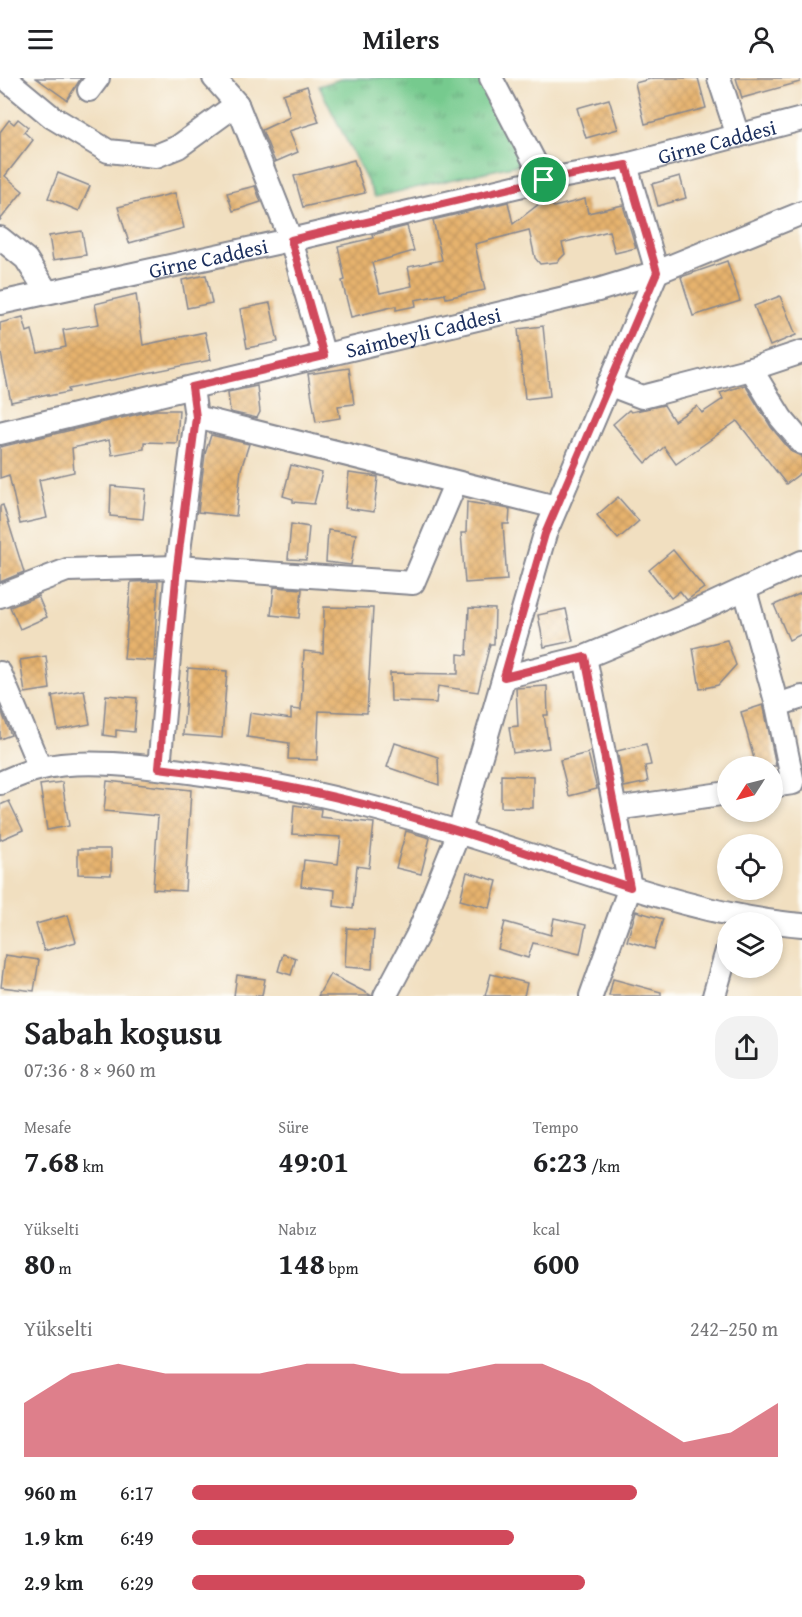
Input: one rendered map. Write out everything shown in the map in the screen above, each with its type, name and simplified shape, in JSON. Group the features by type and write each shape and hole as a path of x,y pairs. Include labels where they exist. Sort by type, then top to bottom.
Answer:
{"street":[{"path":"5,78 52,117 108,152 156,156 177,147 237,104"},
{"path":"214,78 237,104 291,240 324,356"},
{"path":"491,78 544,180"},
{"path":"718,78 738,136"},
{"name":"Girne Caddesi","path":"0,303 291,240 544,180 626,165 802,119"},
{"path":"384,996 417,936 459,832 530,582 556,507 579,459 608,384 657,272 626,165"},
{"name":"Saimbeyli Caddesi","path":"0,433 598,290 657,272 802,213"},
{"path":"0,238 26,259 46,292"},
{"path":"608,384 642,397 751,369 802,352"},
{"path":"751,369 781,418 802,443"},
{"path":"159,768 177,567 196,417 192,387"},
{"path":"196,417 455,484 556,507"},
{"path":"0,596 67,570 177,567 413,583 455,484"},
{"path":"504,677 585,657 746,590 802,562"},
{"path":"746,590 777,705 793,783 783,784"},
{"path":"585,657 630,887 591,996"},
{"path":"0,673 40,768"},
{"path":"777,705 802,697"},
{"path":"0,783 40,768 117,765 159,768 256,781 323,794 459,832 717,912"},
{"path":"615,809 717,795"},
{"path":"783,923 802,925"},
{"path":"714,996 719,978"}],"green space":[{"path":"344,78 484,78 526,163 375,197 319,86"}],"building":[{"path":"36,78 81,78 67,100"},
{"path":"654,78 698,78 706,108 645,124 635,83"},
{"path":"736,78 800,78 800,82 742,98"},
{"path":"307,86 319,122 289,131 298,152 275,162 262,130 290,117 283,94"},
{"path":"609,99 618,129 586,138 577,108"},
{"path":"18,119 28,127 24,132 33,140 5,176 23,191 0,220 0,132 9,120 14,124"},
{"path":"354,160 365,193 303,207 294,176"},
{"path":"58,173 90,186 79,211 48,198"},
{"path":"680,176 686,198 658,206 652,184"},
{"path":"255,186 261,202 233,211 227,193"},
{"path":"175,193 184,228 129,243 118,207"},
{"path":"585,199 588,213 623,205 636,248 615,253 609,231 562,243 565,254 557,262 540,264 535,258 529,230 475,244 485,290 446,298 445,294 415,300 416,306 396,310 396,306 351,317 342,281 345,280 338,246 373,238 372,235 407,226 414,251 372,263 380,293 412,286 408,267 442,260 433,220 508,202 513,224 539,204 550,204 554,207"},
{"path":"82,231 86,255 53,260 49,236"},
{"path":"727,261 740,301 693,316 681,277"},
{"path":"206,275 212,303 187,308 182,280"},
{"path":"136,294 143,345 205,332 211,360 68,389 69,392 11,402 0,349 0,323 23,317 27,332 32,330 38,353 66,347 63,330 99,324 95,304"},
{"path":"780,296 796,335 770,346 754,306"},
{"path":"270,303 278,342 247,348 240,309"},
{"path":"543,326 550,396 525,399 518,329"},
{"path":"349,368 354,404 338,406 340,418 316,422 308,374"},
{"path":"745,385 771,427 792,452 802,456 802,472 786,484 737,421 676,464 664,447 646,463 613,424 629,410 631,412 664,405 674,421 697,406 702,413 723,399 720,393"},
{"path":"257,386 260,412 257,418 230,412 228,392"},
{"path":"155,410 179,410 177,443 144,442 144,449 112,455 109,440 72,448 74,472 39,480 47,518 20,524 9,475 0,478 0,447"},
{"path":"211,435 249,444 241,469 236,516 198,512 205,454"},
{"path":"291,465 322,473 314,504 293,502 293,499 283,496"},
{"path":"349,473 378,477 374,512 345,508"},
{"path":"111,486 146,489 143,519 110,516"},
{"path":"618,497 639,521 618,539 597,515"},
{"path":"467,502 510,509 509,524 503,524 507,580 465,583 461,533 466,533"},
{"path":"3,505 24,572 0,582 0,506"},
{"path":"291,524 309,527 306,560 288,559"},
{"path":"328,530 356,534 351,565 326,562"},
{"path":"673,550 704,588 687,600 680,591 671,598 649,570"},
{"path":"158,581 154,661 124,659 131,582"},
{"path":"274,587 302,589 299,618 271,615"},
{"path":"802,593 802,634 789,640 774,605"},
{"path":"38,596 47,617 20,629 10,607"},
{"path":"324,607 373,608 367,713 319,711 317,760 288,759 289,743 247,737 250,713 291,719 291,709 301,710 304,651 323,653"},
{"path":"469,608 495,609 494,644 490,644 478,692 438,686 436,703 391,701 390,673 458,674 458,654 467,655"},
{"path":"566,609 573,641 544,647 538,615"},
{"path":"727,640 736,665 718,685 700,689 693,648"},
{"path":"46,656 50,689 25,693 20,660"},
{"path":"188,668 227,671 222,738 183,735"},
{"path":"547,686 548,715 544,715 549,748 513,753 509,727 518,726 516,688"},
{"path":"84,690 90,724 58,730 52,696"},
{"path":"106,695 137,698 134,732 116,730 116,737 103,735"},
{"path":"763,705 774,756 753,756 741,712"},
{"path":"0,708 11,735 0,739"},
{"path":"395,743 438,757 439,785 387,767"},
{"path":"646,744 651,765 645,766 648,782 624,787 617,751"},
{"path":"588,753 597,789 569,796 560,760"},
{"path":"501,775 533,776 533,808 501,807"},
{"path":"107,781 191,790 185,891 153,889 158,816 104,811"},
{"path":"62,782 69,826 47,830 40,785"},
{"path":"9,801 23,830 0,840 0,805"},
{"path":"294,805 321,809 320,817 374,823 369,868 357,866 353,909 334,906 335,890 301,886 304,860 338,864 341,837 292,834"},
{"path":"406,831 430,838 421,874 396,868"},
{"path":"78,849 111,849 111,875 78,874"},
{"path":"467,872 497,881 490,908 460,900"},
{"path":"636,911 663,919 654,949 627,941"},
{"path":"68,915 76,942 44,951 36,924"},
{"path":"554,918 586,925 580,954 533,943 528,958 498,949 505,922 551,935"},
{"path":"347,928 374,930 372,969 345,967"},
{"path":"283,954 296,958 291,975 278,971"},
{"path":"5,955 39,960 34,991 1,987"},
{"path":"330,974 372,996 318,996"},
{"path":"491,974 527,983 524,996 485,996"},
{"path":"237,975 265,979 262,996 234,996"},
{"path":"613,979 661,992 661,996 609,996"}],"route":[{"path":"626,165 657,272 545,534 504,677 585,657 630,887 459,832 323,794 277,784 159,768 177,567 196,417 192,387 324,356 291,240 544,180 626,165"}]}
